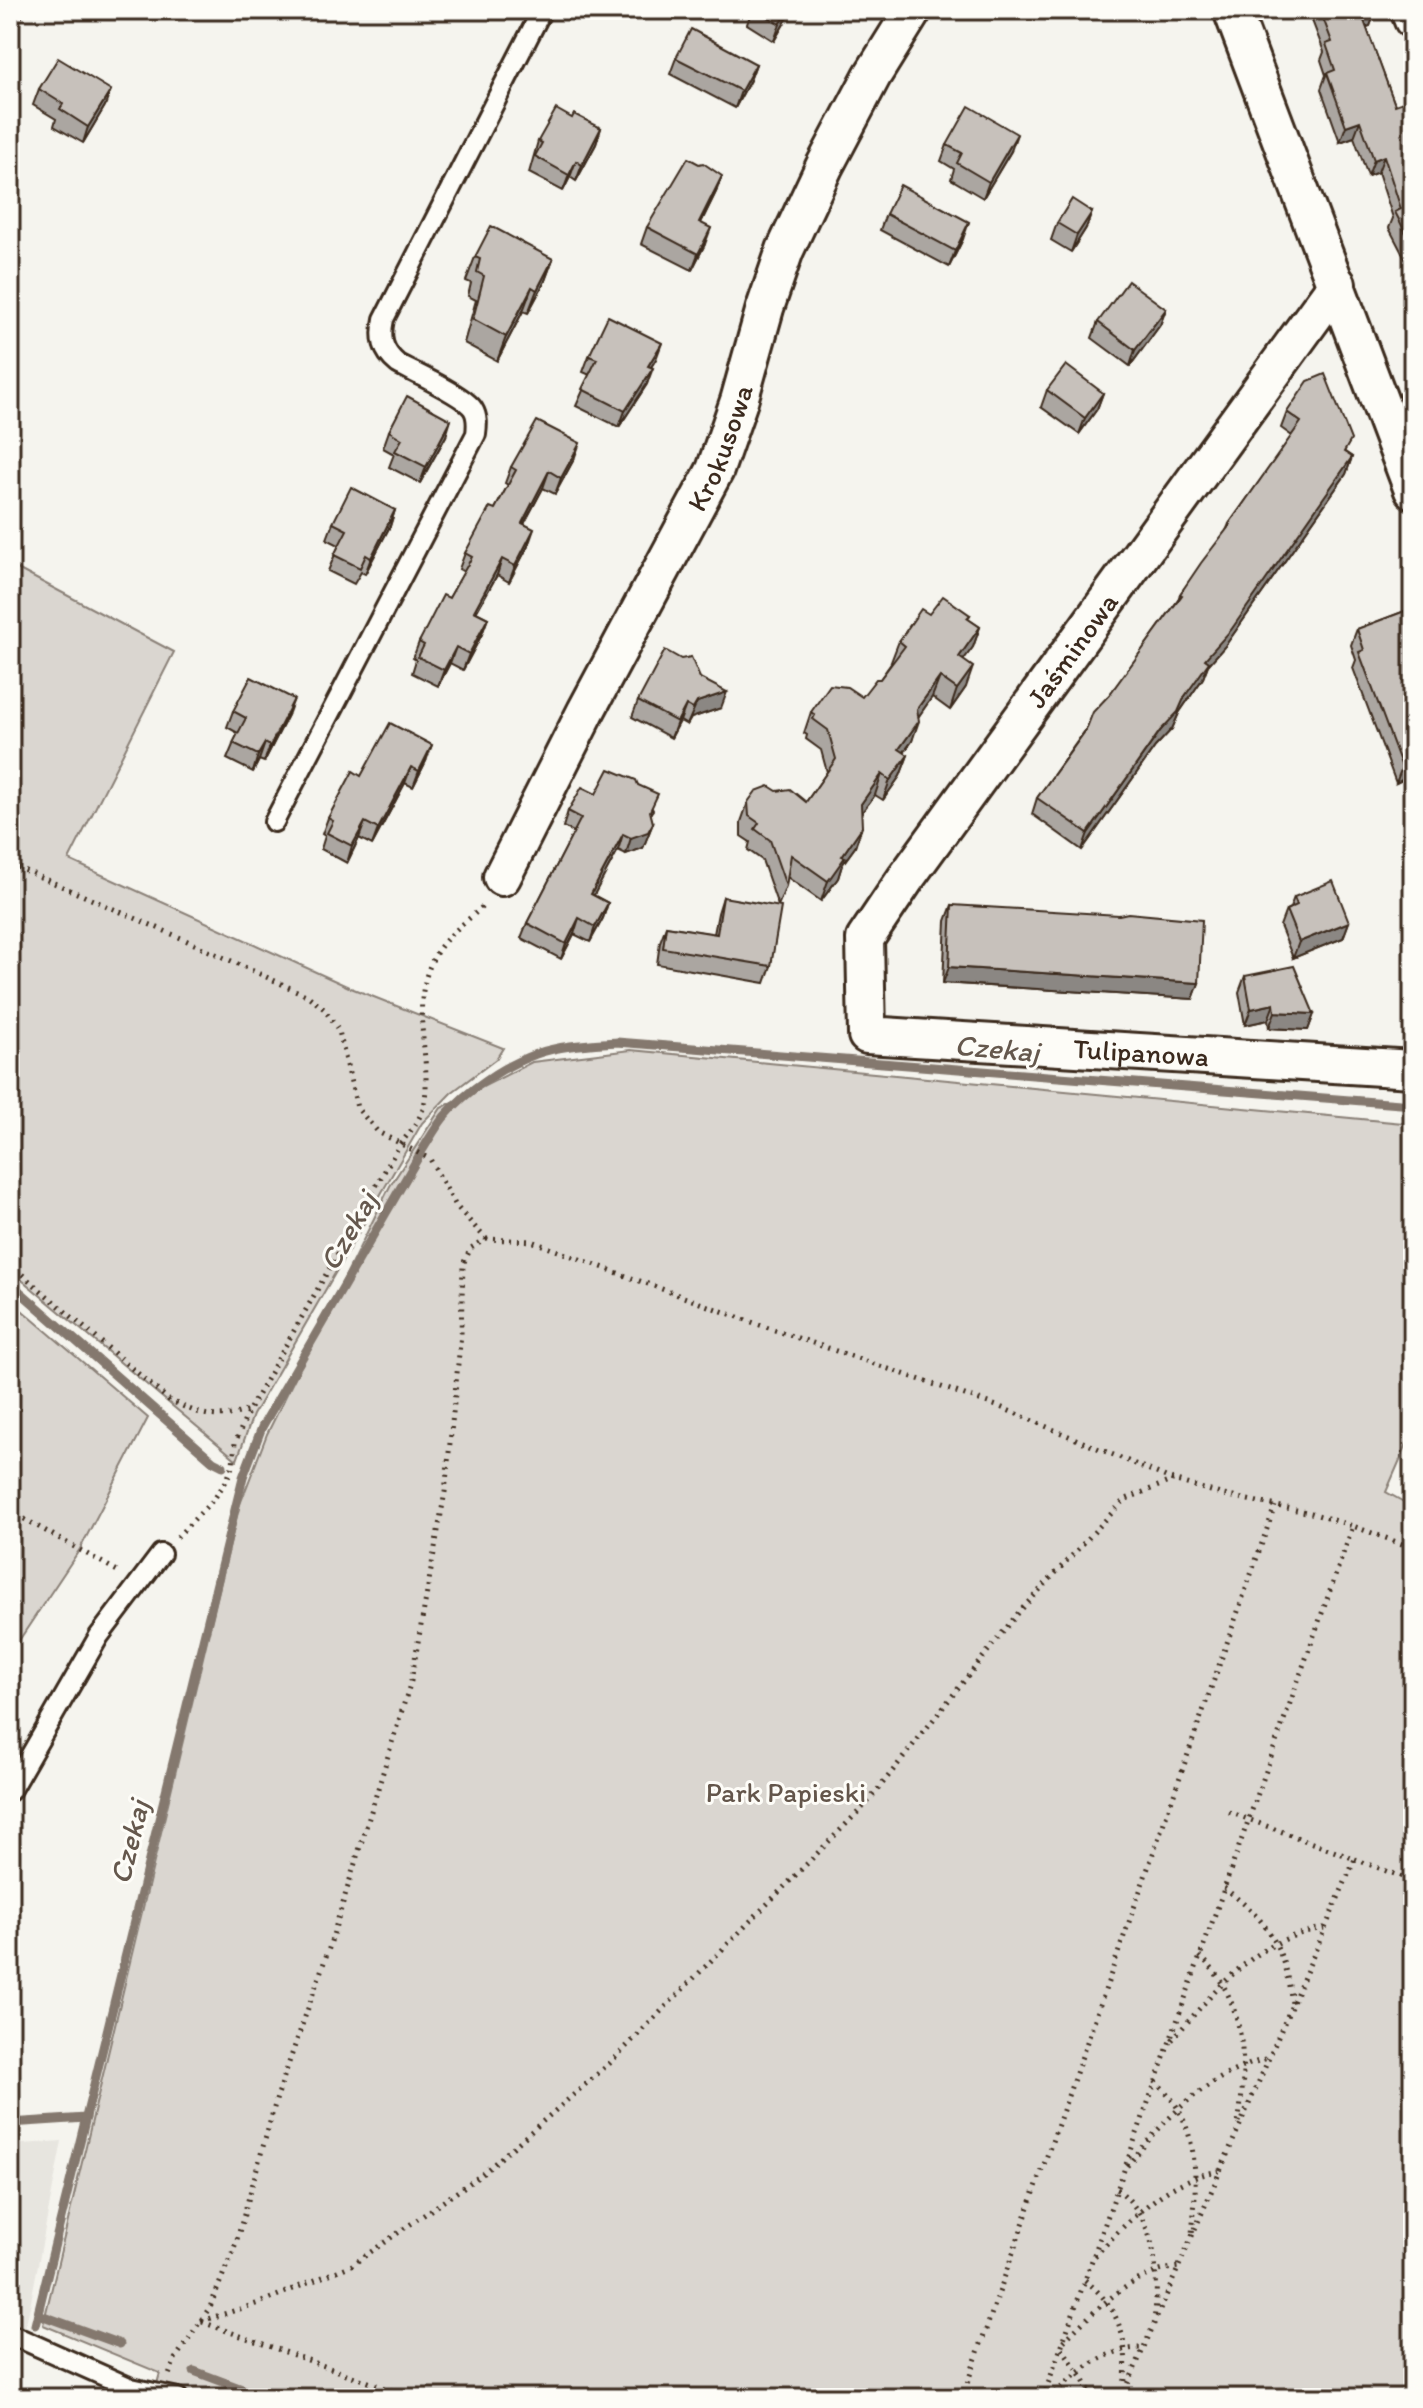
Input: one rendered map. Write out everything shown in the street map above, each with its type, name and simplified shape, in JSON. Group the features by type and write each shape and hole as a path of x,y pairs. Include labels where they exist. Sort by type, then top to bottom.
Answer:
{"street":[{"name":"Krokusowa","path":"502,877 586,711 715,470 785,250 865,89 913,10"},
{"path":"1232,10 1413,490"},
{"path":"1409,10 1413,20"},
{"name":"Jaśminowa","path":"867,1035 865,939 1337,284"},
{"name":"Tulipanowa","path":"867,1035 1413,1069"}],"lane":[{"path":"274,822 476,434 477,420 473,409 464,400 388,356 382,345 381,330 542,10"},
{"path":"10,1791 99,1636 161,1554"},
{"path":"10,2334 130,2393 171,2397"}],"path":[{"path":"10,864 308,996 324,1009 339,1031 357,1108 378,1132 430,1159 456,1206 486,1239"},
{"path":"161,1554 214,1499 227,1480 233,1464 235,1443 249,1410 400,1144 414,1128 425,1103 421,995 432,961 445,939 484,905 502,877"},
{"path":"171,2397 175,2359 201,2321 236,2243 277,2097 329,1948 411,1681 445,1492 461,1334 463,1264 471,1248 486,1239 531,1241 757,1324 1000,1407 1173,1480 1353,1526 1413,1548"},
{"path":"10,1264 169,1400 194,1412 215,1417 232,1416 249,1410"},
{"path":"201,2321 259,2303 352,2265 481,2175 610,2063 867,1803 1019,1612 1124,1500 1173,1480"},
{"path":"962,2398 1275,1506"},
{"path":"10,1511 139,1584"},
{"path":"1046,2398 1092,2259 1353,1526"},
{"path":"1229,1812 1413,1881"},
{"path":"1123,2397 1355,1859"},
{"path":"1224,1888 1255,1914 1277,1944 1287,1971 1292,2004"},
{"path":"1168,2045 1222,1982 1243,1965 1277,1944 1325,1927"},
{"path":"1200,1956 1222,1982 1238,2025 1244,2065 1243,2096 1236,2134"},
{"path":"1123,2171 1159,2126 1178,2108 1213,2081 1244,2065 1269,2058"},
{"path":"1155,2081 1178,2108 1193,2150 1197,2177 1191,2238"},
{"path":"1092,2259 1138,2212 1164,2192 1197,2177 1220,2171"},
{"path":"1117,2189 1138,2212 1152,2245 1157,2272 1153,2327"},
{"path":"1062,2345 1107,2301 1129,2285 1157,2272 1179,2267"},
{"path":"1085,2280 1107,2301 1119,2324 1127,2368 1123,2397"},
{"path":"201,2321 413,2398"},
{"path":"1062,2345 1093,2398"},
{"path":"1046,2398 1097,2361 1125,2349 1144,2348"}],"shaded area":[{"path":"62,2141 29,2311 10,2386 10,2145"}],"green space":[{"path":"10,565 174,652 69,860 351,988 503,1048 496,1059 451,1093 422,1123 253,1415 237,1460 10,1270"},
{"name":"Park Papieski","path":"631,1050 1413,1124 1413,1430 1386,1492 1413,1507 1413,2398 153,2398 160,2373 43,2325 239,1507 267,1434 390,1186 441,1108 532,1062"},
{"path":"10,1300 148,1418 80,1549 10,1654"}],"building":[{"path":"10,10 24,10 10,35"},
{"path":"756,10 789,10 780,24"},
{"path":"1320,10 1376,10 1362,15 1395,105 1409,100 1413,112 1413,247 1395,212 1401,209 1384,156 1374,160 1360,121 1346,126 1327,73 1335,70 1326,44 1332,42"},
{"path":"691,29 756,64 741,91 676,58"},
{"path":"58,58 111,90 88,127 60,109 63,104 39,89"},
{"path":"969,106 1017,134 989,182 957,163 962,153 947,145"},
{"path":"556,109 601,128 582,165 576,161 569,175 535,156 542,143 538,141"},
{"path":"10,145 21,152 10,170"},
{"path":"688,158 703,163 722,176 699,222 711,228 698,254 647,227"},
{"path":"900,185 969,222 955,251 886,214"},
{"path":"1072,199 1092,212 1077,235 1057,223"},
{"path":"491,226 553,259 537,290 532,287 506,337 473,319 484,276 477,272 480,259 475,257"},
{"path":"1128,281 1166,309 1135,350 1098,322"},
{"path":"608,316 662,343 648,366 653,368 625,411 582,389 597,359 589,356"},
{"path":"1066,365 1103,393 1085,418 1047,390"},
{"path":"1325,374 1351,440 1344,452 1352,457 1231,630 1205,659 1209,662 1185,696 1178,712 1160,731 1088,833 1037,798 1086,730 1093,712 1109,695 1182,595 1201,563 1301,422 1287,412 1308,381"},
{"path":"407,396 451,420 426,467 395,451 402,439 389,431"},
{"path":"537,421 580,443 561,478 549,471 522,523 534,529 515,566 502,559 474,611 488,618 469,654 456,647 444,670 418,657 424,645 419,642 443,595 449,598 472,557 465,553 490,507 495,509 516,470 511,467"},
{"path":"351,487 395,510 371,558 366,555 360,568 334,555 347,530 333,523"},
{"path":"943,596 970,615 967,618 980,627 959,657 973,667 957,689 940,677 917,709 919,721 899,749 908,755 890,780 882,774 861,804 862,827 828,881 791,855 786,886 770,840 755,829 759,823 749,816 748,802 756,791 769,786 777,791 790,789 806,802 836,759 828,730 813,719 815,715 811,712 830,685 847,687 862,697 905,646 899,641 921,609 929,614"},
{"path":"1413,608 1413,777 1408,764 1402,767 1359,652 1364,650 1357,629"},
{"path":"665,650 681,659 691,657 700,678 727,692 697,702 693,709 686,705 677,722 638,701"},
{"path":"251,677 294,699 270,746 265,743 258,755 233,743 246,718 233,711"},
{"path":"390,723 432,745 419,771 411,767 378,829 365,822 352,846 327,833 333,821 328,818 353,771 361,776"},
{"path":"609,769 636,780 638,785 658,794 650,811 653,823 648,832 631,838 623,834 591,894 608,903 595,927 579,918 566,944 527,923 581,818 568,811 582,787 596,794"},
{"path":"1333,881 1349,922 1299,942 1286,910 1297,905 1294,897"},
{"path":"723,897 781,907 771,966 663,948 666,926 717,934"},
{"path":"952,905 1119,915 1128,913 1202,920 1199,983 949,967"},
{"path":"1294,966 1314,1014 1275,1012 1274,1004 1251,1009 1245,976"}],"waterway":[{"name":"Czekaj","path":"35,2325 243,1477 262,1427 423,1149 444,1117 463,1097 498,1072 536,1054 566,1047 617,1042 1413,1105"},
{"path":"10,1283 213,1461 223,1466"},
{"path":"10,2123 86,2118"},
{"path":"38,2314 120,2344"},
{"path":"194,2371 266,2398"}]}
